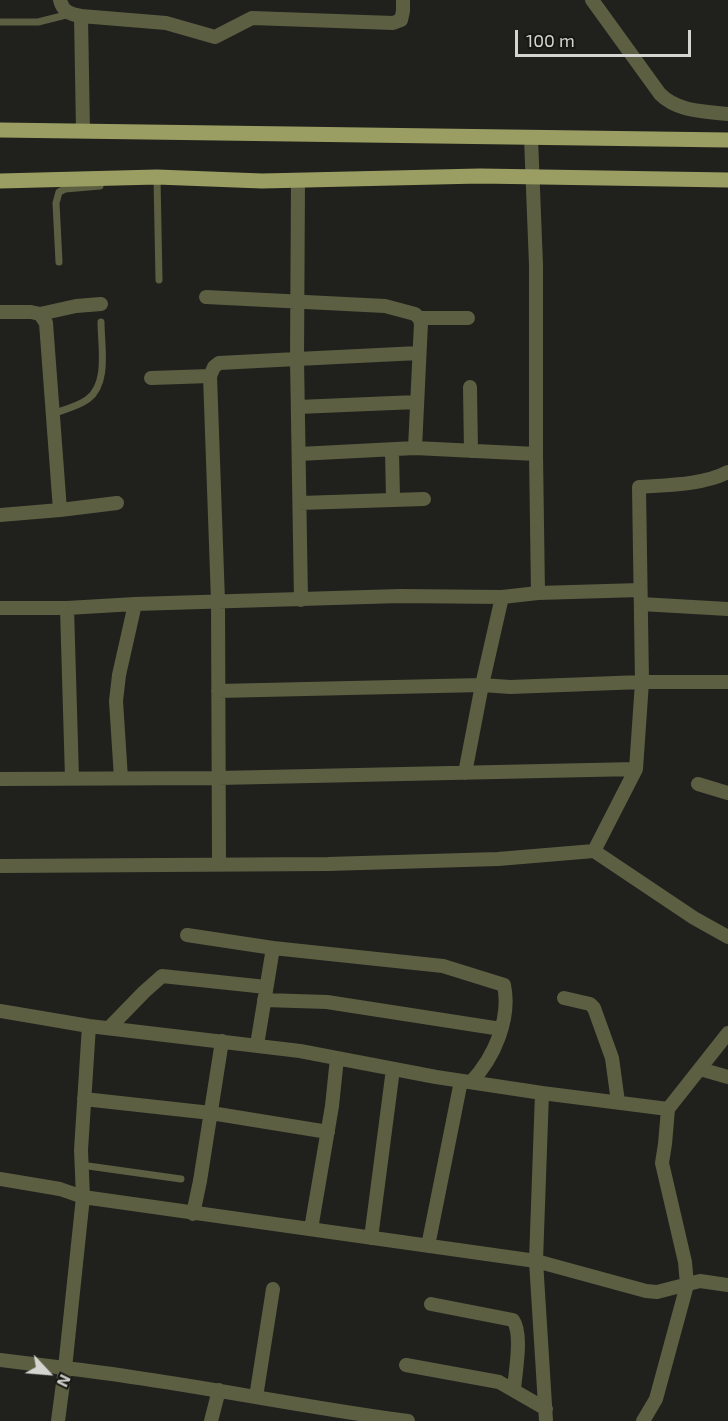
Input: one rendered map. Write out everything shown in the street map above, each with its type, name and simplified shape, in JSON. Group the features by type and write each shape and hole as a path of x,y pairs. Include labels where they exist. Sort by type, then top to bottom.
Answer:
{"main road":[{"path":"0,130 728,140"},
{"path":"0,181 298,180 480,176 728,180"}],"street":[{"path":"60,0 63,9 75,15 166,23 215,37 252,18 393,23 401,20 404,11 403,0"},
{"path":"592,0 668,102 678,107 728,114"},
{"path":"75,15 83,131"},
{"path":"531,138 536,265 538,593"},
{"path":"298,180 297,359 301,600"},
{"path":"206,297 385,306 407,311 419,318 468,318"},
{"path":"0,312 40,314 76,306 101,304"},
{"path":"40,314 46,323 60,510"},
{"path":"416,448 421,323 419,318"},
{"path":"219,864 218,601 210,376 219,363 419,353"},
{"path":"151,378 210,376"},
{"path":"470,387 471,451"},
{"path":"298,407 417,402"},
{"path":"299,454 416,448 536,454"},
{"path":"392,450 393,499"},
{"path":"594,850 636,769 642,682 639,487 686,483 722,476 728,472"},
{"path":"300,503 424,499"},
{"path":"0,515 117,503"},
{"path":"0,608 67,608 400,596 502,597 538,593 641,597 728,609"},
{"path":"465,773 502,597"},
{"path":"121,778 116,701 119,675 135,604"},
{"path":"67,608 72,778"},
{"path":"218,691 728,682"},
{"path":"0,779 636,769"},
{"path":"698,784 728,793"},
{"path":"0,866 498,860 594,850 694,918 728,937"},
{"path":"187,935 273,948 443,966 504,985 506,994 501,1029 493,1052 483,1069 466,1082 428,1246"},
{"path":"257,1045 273,948"},
{"path":"109,1028 162,976 265,994 501,1029"},
{"path":"564,998 590,1004 594,1008 612,1058 618,1102"},
{"path":"0,1011 89,1026 257,1045 466,1082 668,1108"},
{"path":"58,1421 84,1197 81,1166 89,1026"},
{"path":"643,1421 656,1400 687,1285 686,1262 662,1162 666,1144 668,1108 728,1034"},
{"path":"193,1214 222,1041"},
{"path":"311,1229 328,1132 336,1058"},
{"path":"371,1238 393,1069"},
{"path":"700,1069 728,1077"},
{"path":"542,1093 536,1261 546,1415"},
{"path":"84,1099 211,1113 328,1132"},
{"path":"0,1179 60,1189 84,1197 193,1214 536,1261 646,1291 657,1292 700,1281 728,1285"},
{"path":"256,1397 273,1289"},
{"path":"431,1304 513,1320 517,1325 518,1337 514,1390"},
{"path":"0,1360 127,1375 335,1412 408,1421"},
{"path":"406,1365 499,1382 514,1390 546,1415"},
{"path":"211,1421 219,1390"}],"lane":[{"path":"0,22 38,22 75,15"},
{"path":"59,262 56,203 59,192 65,189 157,180 159,280"},
{"path":"52,414 87,400 97,388 102,369 101,322"},
{"path":"81,1166 181,1179"}]}
